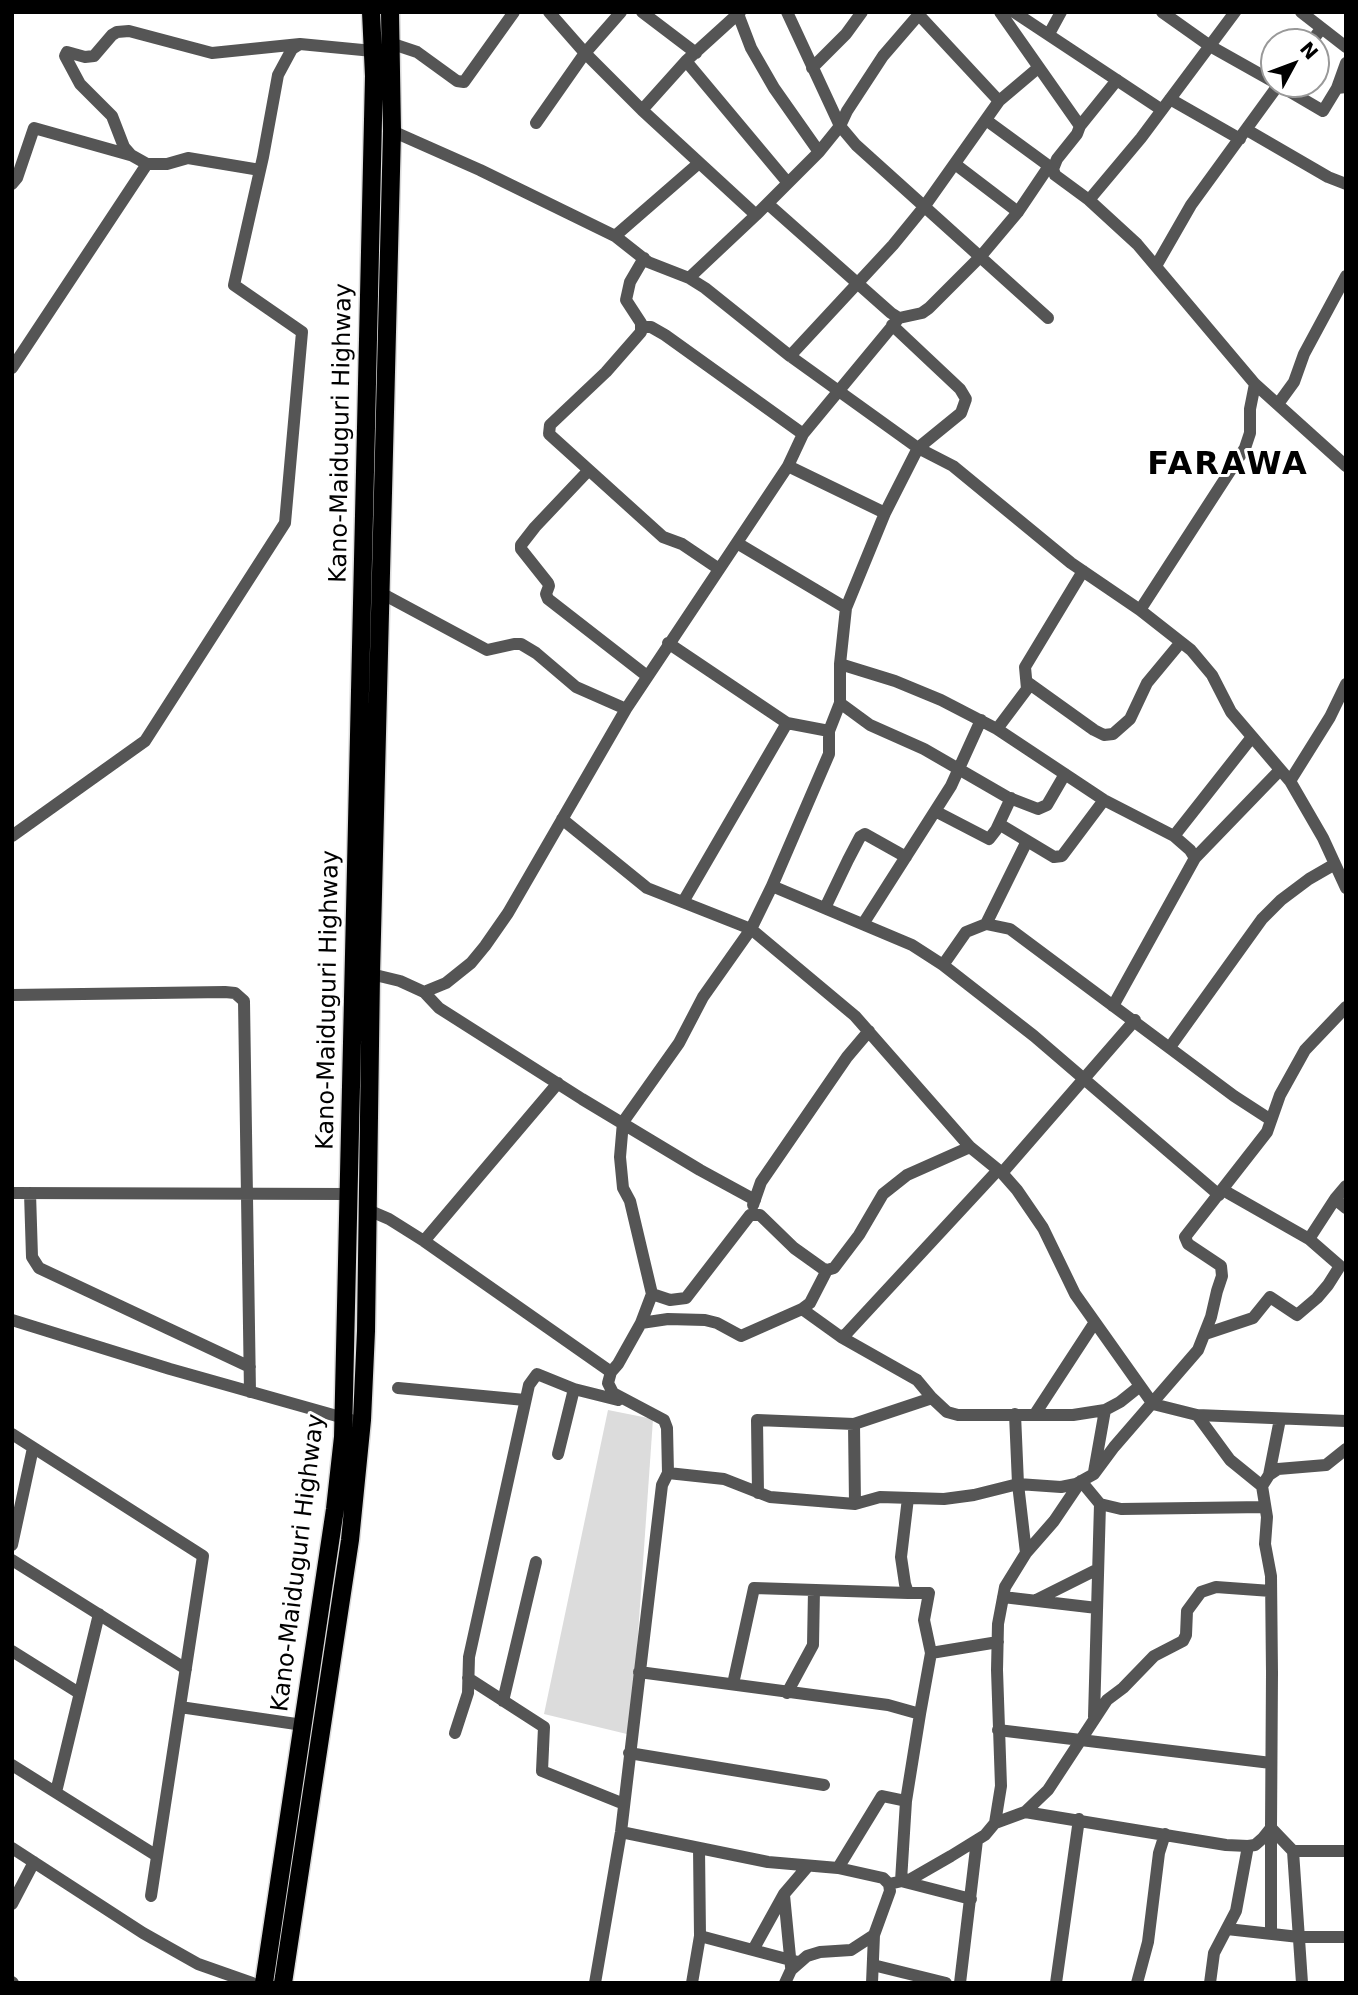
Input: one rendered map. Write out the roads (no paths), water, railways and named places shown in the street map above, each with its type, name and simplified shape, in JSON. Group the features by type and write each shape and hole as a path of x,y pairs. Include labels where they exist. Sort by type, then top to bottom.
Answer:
{"highway":[{"name":"Kano-Maiduguri Highway","path":"264,1983 335,1509 343,1419 374,87 371,12"},
{"name":"Kano-Maiduguri Highway","path":"284,1983 351,1539 362,1420 392,131 390,12"}],"street":[{"path":"390,43 417,52 464,82 514,12"},
{"path":"536,123 585,53 621,12"},
{"path":"642,12 691,57 788,183"},
{"path":"788,12 840,126 856,145 1048,318"},
{"path":"812,68 846,34 862,12"},
{"path":"1000,12 1080,126"},
{"path":"1014,12 1162,110"},
{"path":"1049,34 1061,12"},
{"path":"1162,12 1210,46 1260,74"},
{"path":"1089,200 1162,110 1235,12"},
{"path":"1301,12 1320,28"},
{"path":"642,110 691,57 739,13"},
{"path":"739,13 743,32 768,78 819,152"},
{"path":"555,14 585,53 642,110 756,215"},
{"path":"689,278 819,152 840,126 883,57 920,14 999,101"},
{"path":"131,155 124,147 112,116 73,74 65,56 67,52 85,57 94,56 112,35 129,31 212,53 300,44 373,51"},
{"path":"1330,35 1346,47"},
{"path":"12,836 145,741 285,523 302,332 234,285 278,75 292,49 300,44"},
{"path":"1301,98 1323,111 1342,87 1346,63"},
{"path":"790,356 925,207 999,101 1038,68"},
{"path":"424,992 446,983 471,963 508,913 646,676 788,466 803,434 896,321 929,308 981,256 1018,212 1117,80"},
{"path":"1156,266 1191,205 1267,98"},
{"path":"1170,99 1346,184"},
{"path":"986,120 1051,167 1055,175 1089,200 1156,266 1255,384 1346,466"},
{"path":"12,184 17,178 34,128 131,155 147,164 167,164 188,158 260,170"},
{"path":"392,131 480,170 615,236 644,258 689,278 918,449 953,466 1083,571 1181,642 1212,675 1231,712 1290,781 1323,838 1346,888"},
{"path":"615,236 699,163"},
{"path":"12,368 147,164"},
{"path":"955,164 1018,212"},
{"path":"595,1983 621,1832 662,1485 668,1473 667,1429 664,1420 612,1393 608,1383 611,1371 618,1364 641,1324 652,1294 630,1201 623,1188 620,1157 623,1122 679,1043 703,997 751,929 772,886 829,754 829,732 840,703 839,664 846,608 885,513 918,449 961,413 967,399 896,321 768,204"},
{"path":"644,258 630,282 626,300 642,327 641,332 628,350 548,429 549,434 663,537 681,544 719,569"},
{"path":"1278,404 1294,382 1304,354 1346,276"},
{"path":"642,327 651,327 665,335 803,434"},
{"path":"1140,610 1245,447 1250,433 1249,422 1255,384"},
{"path":"788,466 885,513"},
{"path":"588,471 535,527 521,545 521,549 548,583 548,599 646,676"},
{"path":"737,543 846,608"},
{"path":"997,729 1027,690 1024,676 1028,660 1083,571"},
{"path":"381,593 487,650 514,643 521,644 536,653 576,687 626,709"},
{"path":"1027,682 1100,734 1113,734 1130,719 1147,683 1181,642"},
{"path":"668,643 787,723 829,732"},
{"path":"839,664 895,681 981,720 1104,800 1174,836 1195,858"},
{"path":"1290,781 1330,717 1346,684"},
{"path":"840,703 870,724 924,749 1011,798 1038,809 1047,805 1065,774"},
{"path":"863,924 951,786 981,720"},
{"path":"683,902 787,723"},
{"path":"1174,836 1252,737"},
{"path":"1113,1006 1195,858 1280,770"},
{"path":"935,811 989,839 1011,798"},
{"path":"999,824 1054,857 1062,856 1104,800"},
{"path":"562,819 647,888 751,929 855,1016 970,1147 1017,1190 1043,1228 1075,1294 1153,1404 1197,1415 1346,1422"},
{"path":"825,908 854,849 865,834 906,857"},
{"path":"986,924 1027,841"},
{"path":"1170,1047 1262,919 1280,900 1335,864"},
{"path":"772,886 912,945 943,965 1034,1036 1221,1192 1309,1238 1340,1266 1317,1298 1297,1315 1270,1297 1253,1318 1205,1334"},
{"path":"943,965 966,932 986,924 1010,929 1234,1096 1271,1120"},
{"path":"371,974 400,981 424,992 439,1008 558,1083 699,1170 755,1200"},
{"path":"12,995 225,992 235,993 244,1001 250,1392"},
{"path":"668,1473 724,1479 770,1497 855,1504 880,1497 944,1499 974,1495 1018,1483 1061,1487 1094,1474 1198,1350 1222,1276 1220,1266 1188,1244 1185,1237 1267,1132 1280,1095 1305,1051 1346,1007"},
{"path":"841,1336 871,1309 1000,1172 1135,1020"},
{"path":"652,1294 670,1300 686,1298 750,1215 761,1182 847,1057 869,1031"},
{"path":"424,1241 558,1083"},
{"path":"641,1324 668,1319 705,1320 717,1323 741,1336 802,1309 810,1303 827,1270 834,1268 883,1194 907,1175 970,1147"},
{"path":"1309,1238 1346,1186"},
{"path":"12,1193 349,1194"},
{"path":"30,1193 32,1256 38,1268 250,1367"},
{"path":"1335,1199 1346,1208"},
{"path":"368,1210 389,1219 424,1241 611,1371"},
{"path":"750,1215 760,1215 794,1248 827,1270"},
{"path":"802,1309 841,1336 917,1380 947,1412 958,1415 1073,1415 1105,1410 1120,1402 1140,1385"},
{"path":"12,1320 343,1419 362,1420"},
{"path":"1035,1414 1095,1322"},
{"path":"455,1733 468,1693 469,1657 528,1385 537,1374 575,1389 629,1403"},
{"path":"398,1388 525,1400"},
{"path":"558,1454 575,1389"},
{"path":"758,1493 757,1420 854,1424 932,1398"},
{"path":"1094,1474 1105,1410"},
{"path":"1015,1414 1018,1483 1026,1553"},
{"path":"1197,1415 1230,1460 1266,1481"},
{"path":"1271,1934 1271,1591 1265,1544 1265,1507 1266,1481 1280,1419"},
{"path":"854,1424 855,1504"},
{"path":"12,1434 203,1556 151,1896"},
{"path":"12,1545 33,1448"},
{"path":"1266,1481 1278,1469 1326,1465 1346,1449"},
{"path":"1081,1481 1100,1504 1121,1509 1265,1507"},
{"path":"995,1823 1001,1786 998,1642 1005,1587 1026,1553 1054,1521 1081,1481"},
{"path":"908,1498 901,1557 908,1593"},
{"path":"1094,1718 1100,1504"},
{"path":"12,1560 186,1669"},
{"path":"503,1701 536,1562"},
{"path":"1034,1600 1098,1569"},
{"path":"895,1883 927,1870 977,1840 995,1823 1026,1812 1048,1790 1107,1700 1123,1688 1154,1656 1186,1635 1187,1611 1200,1592 1216,1587 1271,1591"},
{"path":"733,1684 754,1588 929,1593 923,1620 931,1653 895,1883 874,1935 872,1983"},
{"path":"787,1693 813,1646 814,1590"},
{"path":"1003,1597 1097,1608"},
{"path":"56,1792 99,1614"},
{"path":"931,1653 998,1642"},
{"path":"12,1651 79,1693"},
{"path":"639,1672 888,1705 920,1714"},
{"path":"468,1678 544,1727 541,1771 624,1804"},
{"path":"180,1707 303,1725"},
{"path":"999,1730 1271,1763"},
{"path":"629,1753 824,1785"},
{"path":"12,1765 157,1856"},
{"path":"838,1868 881,1796 906,1801"},
{"path":"1026,1812 1226,1845 1255,1845 1270,1828"},
{"path":"1056,1983 1079,1819"},
{"path":"1270,1828 1293,1851 1302,1983"},
{"path":"621,1832 768,1862 838,1868 971,1899"},
{"path":"1137,1983 1148,1941 1159,1853 1165,1834"},
{"path":"960,1983 977,1840"},
{"path":"1210,1983 1214,1953 1236,1910 1248,1846"},
{"path":"692,1983 700,1936 699,1848"},
{"path":"12,1849 143,1933 198,1964 252,1983"},
{"path":"1293,1851 1346,1851"},
{"path":"12,1904 34,1862"},
{"path":"752,1950 784,1894 808,1866"},
{"path":"784,1894 791,1969"},
{"path":"1227,1929 1299,1937 1346,1937"},
{"path":"791,1969 820,1952 851,1950 874,1935"},
{"path":"700,1936 752,1950 791,1969"},
{"path":"873,1965 946,1983"}],"district":[{"name":"FARAWA","path":"1228,466"}]}
